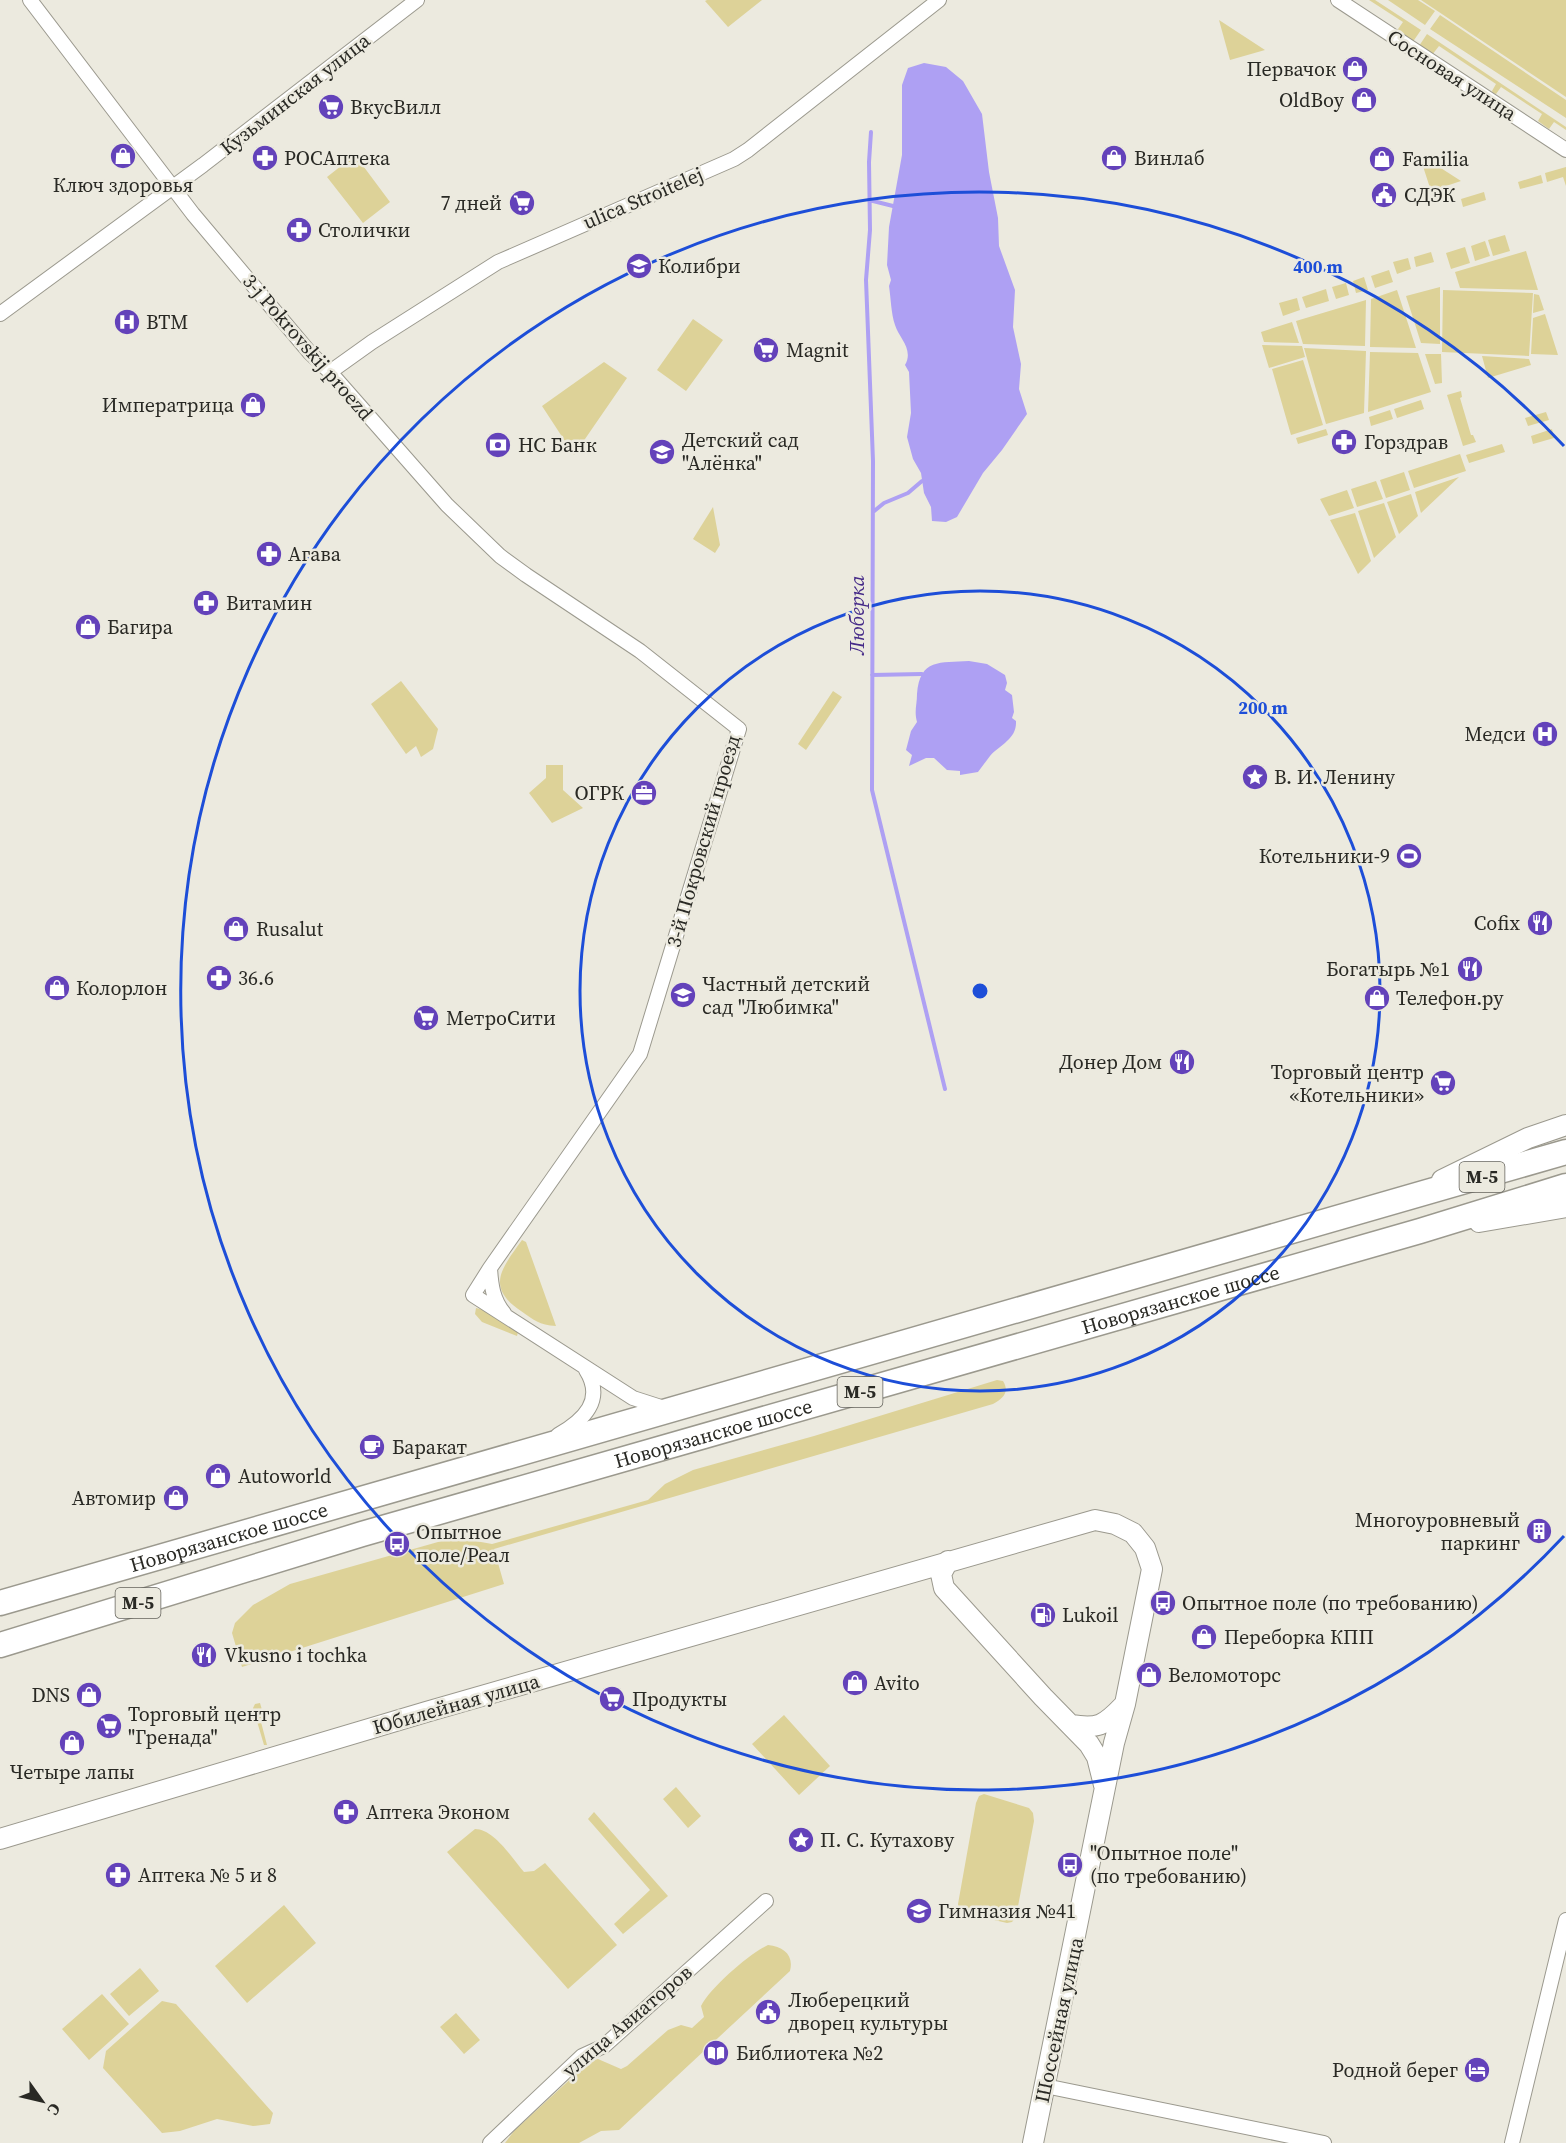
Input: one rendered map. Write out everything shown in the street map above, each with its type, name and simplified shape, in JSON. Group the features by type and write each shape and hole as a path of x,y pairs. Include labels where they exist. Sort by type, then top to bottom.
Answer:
{"highway":[{"name":"Новорязанское шоссе","path":"0,1603 1566,1152"},
{"name":"Новорязанское шоссе","path":"0,1645 362,1534 1420,1231 1566,1186"}],"street":[{"name":"3-j Pokrovskij proezd","path":"30,0 172,187 310,352 330,372"},
{"name":"Кузьминская улица","path":"0,314 202,165 417,0"},
{"name":"ulica Stroitelej","path":"330,372 372,342 498,262 734,159 939,0"},
{"name":"Сосновая улица","path":"1338,0 1566,150"},
{"name":"3-й Покровский проезд","path":"330,372 447,506 500,556 640,651 739,729 640,1054 473,1295 633,1398 664,1408 684,1406"},
{"path":"1399,1201 1528,1138 1566,1125"},
{"path":"1420,1231 1566,1207"},
{"name":"3-й Покровский проезд","path":"490,1268 493,1294 498,1305 508,1317"},
{"path":"533,1449 571,1427 584,1415 592,1402 595,1391 592,1379 585,1368"},
{"name":"Юбилейная улица","path":"0,1839 426,1712 1095,1520 1115,1524 1132,1533 1145,1548 1152,1569 1125,1704"},
{"path":"944,1588 941,1574 948,1561"},
{"path":"914,1572 944,1588"},
{"name":"Шоссейная улица","path":"944,1588 1089,1744 1096,1757 1105,1791"},
{"path":"1071,1725 1090,1727 1109,1721 1125,1704"},
{"name":"Шоссейная улица","path":"1034,2143 1114,1743 1125,1704"},
{"name":"улица Авиаторов","path":"490,2143 582,2056 604,2046 766,1901"},
{"path":"1512,2143 1566,1920"},
{"path":"1045,2086 1324,2143"}],"shaded area":[{"path":"762,0 728,27 705,1"},
{"path":"1369,0 1375,0 1421,30 1412,43 1396,32 1403,22"},
{"path":"1388,0 1418,0 1435,11 1425,25"},
{"path":"1421,0 1566,0 1566,97"},
{"path":"1440,15 1566,100 1566,118 1430,29"},
{"path":"1219,20 1265,50 1230,60"},
{"path":"1427,34 1566,127 1566,130 1554,122 1549,129 1538,121 1542,114 1501,87 1496,94 1493,93 1496,84 1439,46 1432,55 1419,46"},
{"path":"924,63 946,67 963,81 982,114 989,172 998,218 999,246 1015,290 1013,327 1021,364 1019,389 1027,414 983,473 957,517 946,522 932,521 931,507 924,493 921,473 913,459 907,437 911,413 909,372 905,365 908,354 894,320 889,286 891,280 887,265 889,227 902,155 902,85 908,68"},
{"path":"1419,154 1461,181 1431,191"},
{"path":"355,155 390,202 363,223 327,177"},
{"path":"1566,167 1566,186 1563,177 1547,182 1545,173"},
{"path":"1541,175 1543,183 1520,189 1518,182"},
{"path":"1484,192 1486,200 1463,207 1461,199"},
{"path":"1505,235 1510,251 1493,256 1488,240"},
{"path":"1485,241 1490,256 1475,261 1471,246"},
{"path":"1465,247 1470,263 1451,269 1446,253"},
{"path":"1526,251 1538,290 1460,288 1455,272"},
{"path":"1431,252 1434,262 1416,267 1414,257"},
{"path":"1408,258 1411,269 1397,274 1393,262"},
{"path":"1389,270 1393,282 1375,288 1371,276"},
{"path":"1364,277 1368,290 1356,293 1353,281"},
{"path":"1346,283 1349,295 1336,299 1332,287"},
{"path":"1440,287 1440,344 1421,343 1406,296"},
{"path":"1326,289 1329,301 1306,308 1302,297"},
{"path":"1397,290 1416,348 1370,347 1371,299"},
{"path":"1443,290 1533,293 1529,356 1442,352"},
{"path":"1534,294 1539,295 1544,310 1533,313"},
{"path":"1297,298 1300,310 1283,316 1279,303"},
{"path":"1366,300 1365,346 1303,344 1296,321"},
{"path":"1545,314 1558,355 1531,354 1533,318"},
{"path":"693,319 723,340 686,391 657,370"},
{"path":"1292,322 1299,343 1264,342 1261,332"},
{"path":"1262,345 1302,346 1305,357 1269,368"},
{"path":"1304,348 1366,351 1364,413 1326,424"},
{"path":"1370,352 1418,353 1431,392 1368,412"},
{"path":"1425,354 1441,354 1442,383 1435,384"},
{"path":"1482,356 1529,359 1531,365 1488,378"},
{"path":"1303,360 1323,425 1291,435 1272,369"},
{"path":"604,362 627,378 574,455 542,406"},
{"path":"1461,391 1462,397 1460,398 1471,435 1476,442 1463,446 1447,395"},
{"path":"1421,400 1424,409 1397,418 1394,409"},
{"path":"1390,410 1393,419 1371,426 1369,417"},
{"path":"1546,412 1549,420 1528,426 1525,418"},
{"path":"1326,429 1328,435 1298,444 1296,438"},
{"path":"1552,429 1554,438 1533,444 1531,436"},
{"path":"1502,444 1505,452 1469,463 1466,455"},
{"path":"1460,454 1466,471 1414,488 1408,471"},
{"path":"1404,472 1410,490 1386,498 1380,480"},
{"path":"1459,477 1421,513 1415,492"},
{"path":"1376,481 1383,499 1357,507 1351,489"},
{"path":"1347,490 1354,508 1329,516 1320,499"},
{"path":"1411,494 1418,516 1399,534 1387,502"},
{"path":"1384,503 1396,537 1374,558 1358,511"},
{"path":"713,507 720,545 715,553 693,539"},
{"path":"1355,513 1371,561 1358,574 1330,520"},
{"path":"969,661 987,664 1005,675 1007,683 1005,690 1012,695 1014,712 1012,718 1016,721 1014,732 978,772 960,775 960,771 947,770 934,758 926,758 909,766 912,755 906,750 911,731 917,722 917,694 922,674 933,665"},
{"path":"401,681 438,729 433,749 421,757 416,746 406,754 371,704"},
{"path":"833,691 842,697 806,750 798,744"},
{"path":"546,765 563,765 563,790 583,808 552,823 529,793 546,778"},
{"path":"522,1240 526,1242 556,1326 533,1319 503,1294 500,1277 503,1268"},
{"path":"476,1308 484,1310 516,1330 517,1336 482,1322 475,1314"},
{"path":"997,1380 1003,1381 1006,1392 1000,1400 993,1404 494,1549 504,1584 242,1667 232,1633 235,1623 253,1605 290,1584 445,1540 470,1540 492,1544 648,1500 665,1484 693,1470"},
{"path":"260,1703 265,1720 261,1722 267,1745 264,1745 253,1708 255,1704"},
{"path":"784,1715 830,1766 799,1795 752,1744"},
{"path":"676,1787 701,1816 688,1828 663,1799"},
{"path":"984,1794 1029,1808 1033,1813 1034,1821 1016,1917 1012,1922 1007,1923 959,1910 958,1904 976,1803 979,1796"},
{"path":"594,1812 668,1896 623,1934 614,1924 650,1890 588,1819"},
{"path":"475,1829 482,1830 496,1839 524,1872 534,1871 545,1863 617,1945 568,1989 447,1852"},
{"path":"284,1905 316,1943 247,2003 215,1966"},
{"path":"768,1945 783,1950 789,1956 790,1971 619,2130 601,2131 579,2143 505,2143 514,2131 590,2061 598,2059 621,2069 668,2030 681,2025 692,2028 704,2017 701,2006 713,1990 741,1963"},
{"path":"140,1968 159,1991 129,2016 110,1994"},
{"path":"102,1994 129,2024 89,2060 62,2029"},
{"path":"162,2001 176,2004 273,2113 270,2124 253,2126 217,2119 180,2131 162,2133 103,2068 106,2051"},
{"path":"456,2013 480,2040 464,2054 440,2027"}],"waterway":[{"name":"Люберка","path":"871,132 870,230 866,280 873,461 872,790 945,1089"},
{"path":"869,200 893,206"},
{"path":"873,512 884,503 908,493 922,481"},
{"path":"872,675 922,674"}],"place":[{"name":"Первачок","path":"1355,69"},
{"name":"OldBoy","path":"1364,100"},
{"name":"ВкусВилл","path":"331,107"},
{"name":"Ключ здоровья","path":"123,156"},
{"name":"РОСАптека","path":"265,158"},
{"name":"Винлаб","path":"1114,158"},
{"name":"Familia","path":"1382,159"},
{"name":"СДЭК","path":"1384,195"},
{"name":"7 дней","path":"522,203"},
{"name":"Столички","path":"299,230"},
{"name":"Колибри","path":"639,266"},
{"name":"ВТМ","path":"127,322"},
{"name":"Magnit","path":"766,350"},
{"name":"Императрица","path":"253,405"},
{"name":"Горздрав","path":"1344,442"},
{"name":"НС Банк","path":"498,445"},
{"name":"Детский сад \"Алёнка\"","path":"662,452"},
{"name":"Агава","path":"269,554"},
{"name":"Витамин","path":"206,603"},
{"name":"Багира","path":"88,627"},
{"name":"Медси","path":"1545,734"},
{"name":"В. И. Ленину","path":"1255,777"},
{"name":"ОГРК","path":"644,793"},
{"name":"Котельники-9","path":"1409,856"},
{"name":"Cofix","path":"1540,923"},
{"name":"Rusalut","path":"236,929"},
{"name":"Богатырь №1","path":"1470,969"},
{"name":"36.6","path":"219,978"},
{"name":"Колорлон","path":"57,988"},
{"name":"Частный детский сад \"Любимка\"","path":"683,995"},
{"name":"Телефон.ру","path":"1377,998"},
{"name":"МетроСити","path":"426,1018"},
{"name":"Донер Дом","path":"1182,1062"},
{"name":"Торговый центр «Котельники»","path":"1443,1083"},
{"name":"Баракат","path":"372,1447"},
{"name":"Autoworld","path":"218,1476"},
{"name":"Автомир","path":"176,1498"},
{"name":"Многоуровневый паркинг","path":"1539,1531"},
{"name":"Опытное поле/Реал","path":"397,1544"},
{"name":"Опытное поле (по требованию)","path":"1163,1603"},
{"name":"Lukoil","path":"1043,1615"},
{"name":"Переборка КПП","path":"1204,1637"},
{"name":"Vkusno i tochka","path":"204,1655"},
{"name":"Веломоторс","path":"1149,1675"},
{"name":"Avito","path":"855,1683"},
{"name":"DNS","path":"89,1695"},
{"name":"Продукты","path":"612,1699"},
{"name":"Торговый центр \"Гренада\"","path":"109,1726"},
{"name":"Четыре лапы","path":"72,1743"},
{"name":"Аптека Эконом","path":"346,1812"},
{"name":"П. С. Кутахову","path":"801,1840"},
{"name":"\"Опытное поле\" (по требованию)","path":"1070,1865"},
{"name":"Аптека № 5 и 8","path":"118,1875"},
{"name":"Гимназия №41","path":"919,1911"},
{"name":"Люберецкий дворец культуры","path":"768,2012"},
{"name":"Библиотека №2","path":"716,2053"},
{"name":"Родной берег","path":"1477,2070"}]}
